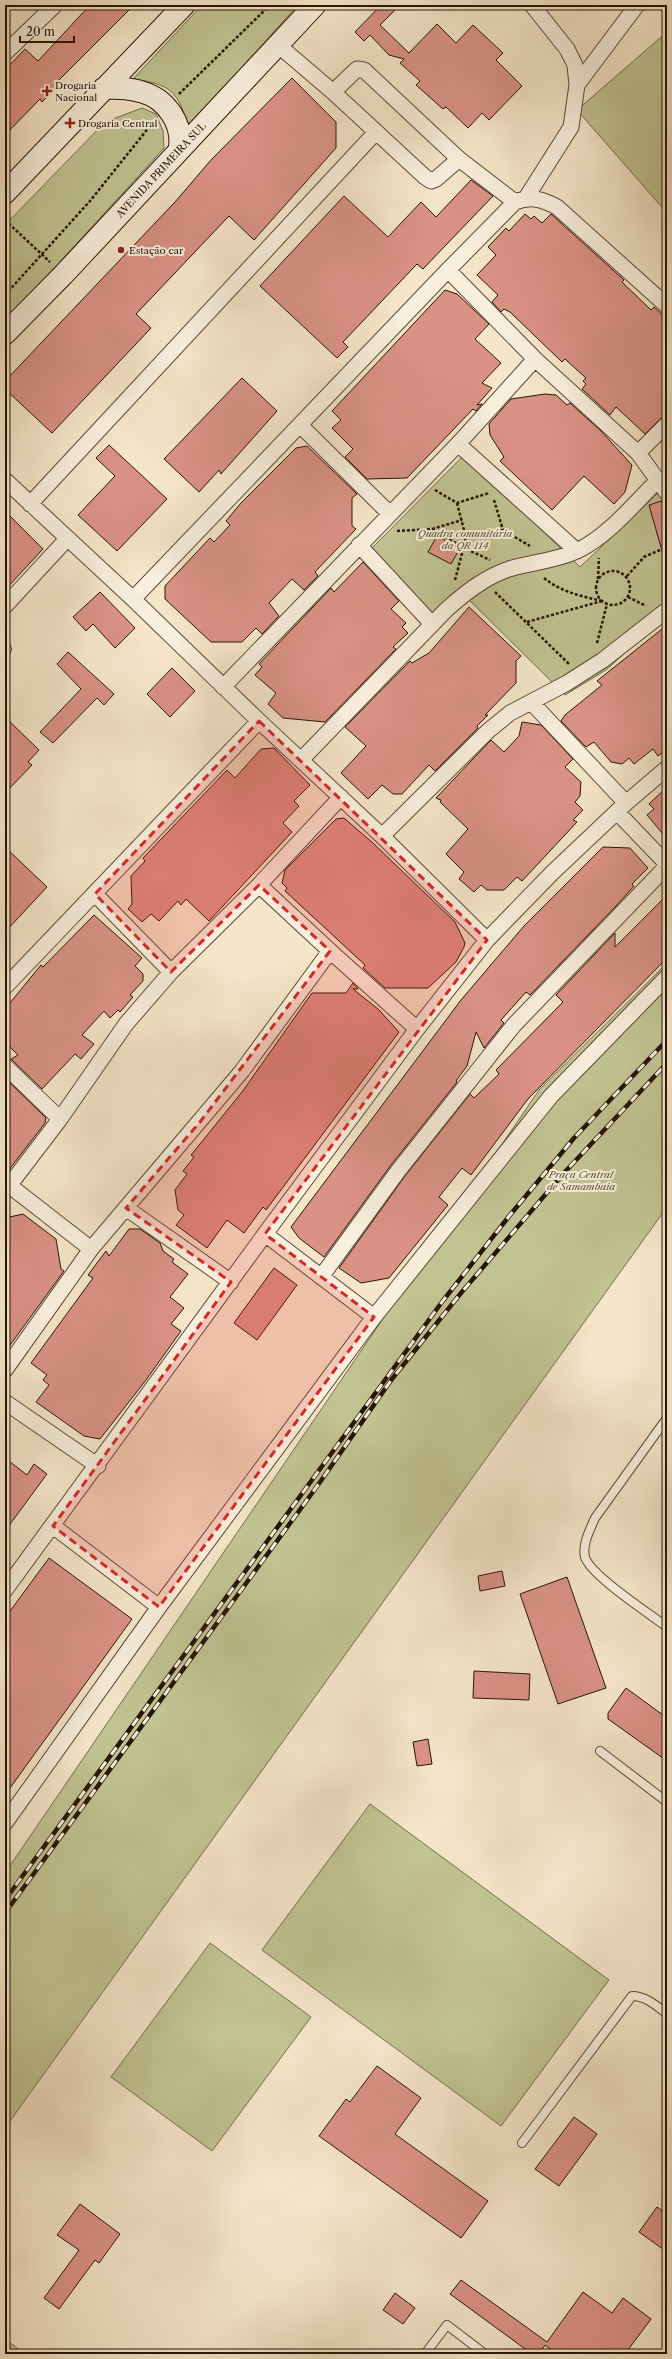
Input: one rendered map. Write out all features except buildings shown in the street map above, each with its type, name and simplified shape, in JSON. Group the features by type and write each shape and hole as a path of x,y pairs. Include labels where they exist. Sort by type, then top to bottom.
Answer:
{"main road":[{"path":"5,193 184,5"},
{"name":"AVENIDA PRIMEIRA SUL","path":"5,334 64,274 315,5"},
{"path":"104,88 143,92 166,106 173,115 181,138 179,150"}],"street":[{"path":"5,53 55,5"},
{"path":"133,599 448,270 521,200 571,127 577,85 575,65 567,49 532,5"},
{"path":"577,85 637,5"},
{"path":"278,45 333,92 431,181 436,179 459,159"},
{"path":"333,92 357,69 364,70 459,159 521,200 543,200 557,207 667,306"},
{"path":"30,504 376,132"},
{"path":"448,270 534,358 638,453 667,494"},
{"path":"223,687 389,513 458,444 534,358"},
{"path":"300,424 389,513"},
{"path":"638,453 667,424"},
{"path":"458,444 577,551"},
{"path":"5,480 133,599 223,687 382,836 487,940"},
{"path":"301,760 457,600 484,580 510,569 552,560 577,551 600,536 657,481"},
{"path":"5,606 67,538"},
{"path":"359,545 432,624"},
{"path":"382,836 488,731 510,713 532,703 603,660 667,610"},
{"path":"322,1278 398,1171 514,1025 667,865 621,807 532,703"},
{"path":"5,987 259,721"},
{"path":"5,1590 10,1573 53,1526 265,1234 418,1029 487,940 552,873 621,807 667,768"},
{"path":"91,1249 7,1188 60,1119 126,1024 171,972 259,884 341,797"},
{"path":"259,884 330,951 418,1029"},
{"path":"95,894 171,972"},
{"path":"5,1370 91,1249 242,1071 330,951"},
{"path":"5,1823 159,1607 374,1317 551,1096 667,977"},
{"path":"5,1066 60,1119"},
{"path":"126,1208 231,1282"},
{"path":"265,1234 374,1317"},
{"path":"5,1402 98,1466"},
{"path":"53,1526 159,1607"}],"lane":[{"path":"5,644 7,649 5,654"},
{"path":"667,1418 595,1518 587,1537 585,1557 593,1571 667,1627"},
{"path":"600,1751 667,1802"},
{"path":"522,2143 632,1996 638,1996 649,2000 667,2014"},
{"path":"425,2354 447,2325 485,2354"}],"path":[{"path":"5,296 90,201 166,106 270,5"},
{"path":"5,220 64,274"},
{"path":"421,482 457,503 466,538 454,583"},
{"path":"457,503 492,492 503,530 552,560"},
{"path":"371,533 432,529 462,520"},
{"path":"432,529 464,548 510,569"},
{"path":"466,538 503,530"},
{"path":"627,576 644,557 667,547"},
{"path":"528,564 553,585 572,593 602,601 607,604 619,604 628,597 631,586 627,576 612,570 602,575 596,585 596,591 602,601"},
{"path":"484,580 573,668"},
{"path":"527,622 602,601"},
{"path":"597,648 598,635 607,604"}],"highlighted area":[{"path":"259,721 487,940 265,1234 374,1317 159,1607 53,1526 231,1282 126,1208 200,1122 330,951 259,885 171,972 95,894"}],"green space":[{"path":"202,5 297,6 188,128 181,105 171,92 156,84 133,79"},
{"path":"667,32 667,213 577,110"},
{"path":"142,108 156,114 163,131 164,148 5,322 5,225 105,122"},
{"name":"Quadra comunitária da QR 114","path":"464,455 580,567 658,493 667,506 667,615 606,670 565,695 468,599 437,624 368,552"},
{"name":"Praça Central de Samambaia","path":"667,963 667,1207 5,2128 5,1873 539,1090"},
{"path":"370,1804 609,1980 501,2126 262,1950"},
{"path":"210,1943 311,2017 212,2151 111,2077"},
{"path":"5,2339 25,2354 5,2354"}],"railway":[{"path":"5,1900 442,1302 510,1215 574,1138 667,1040"},
{"path":"5,1913 318,1485 392,1379 461,1293 563,1174 667,1063"}],"place":[{"name":"Drogaria Nacional","path":"47,91"},
{"name":"Drogaria Central","path":"70,123"},
{"name":"Estação car","path":"121,250"}]}
